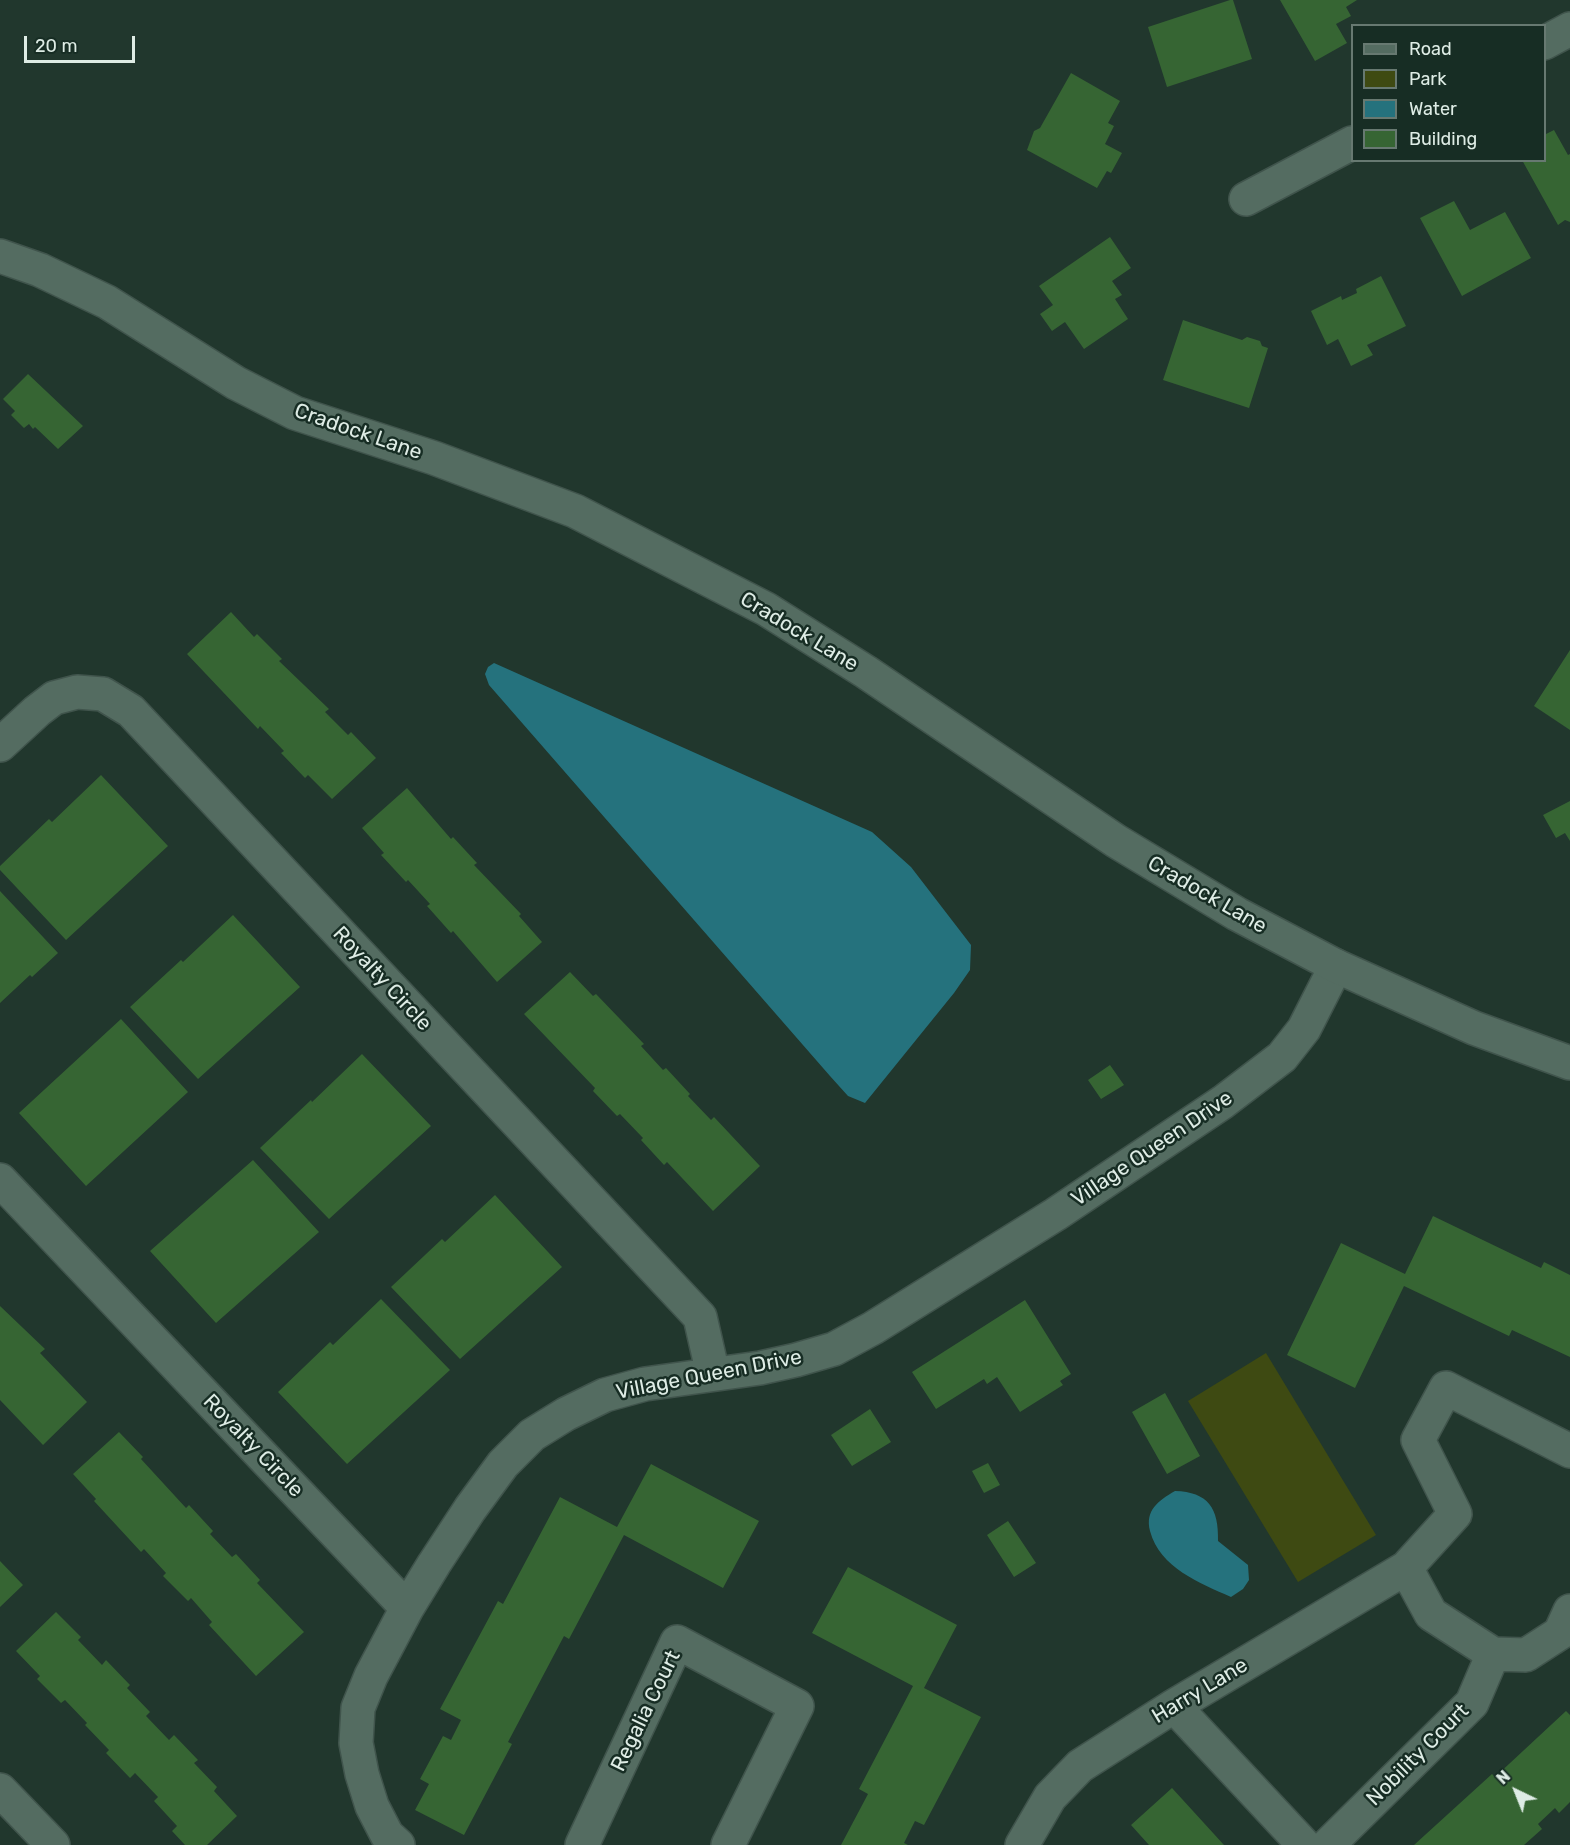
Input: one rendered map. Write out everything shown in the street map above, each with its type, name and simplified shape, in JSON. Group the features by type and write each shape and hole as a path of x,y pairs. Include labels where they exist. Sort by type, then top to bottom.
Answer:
{"street":[{"path":"1546,42 1570,29"},
{"path":"1246,199 1351,144"},
{"name":"Cradock Lane","path":"0,256 40,270 107,302 236,383 295,412 434,458 575,511 766,609 866,672 1116,841 1237,914 1336,966 1474,1028 1570,1063"},
{"name":"Royalty Circle","path":"0,745 54,698 77,692 103,694 131,711 700,1317 713,1374"},
{"name":"Village Queen Drive","path":"398,1845 387,1835 372,1806 362,1774 356,1743 358,1708 371,1676 408,1608 470,1509 503,1464 532,1435 566,1414 605,1395 645,1384 760,1368 834,1349 873,1328 1056,1214 1223,1102 1282,1057 1304,1029 1336,966"},
{"name":"Royalty Circle","path":"0,1180 408,1608"},
{"name":"Harry Lane","path":"1022,1845 1050,1797 1080,1766 1406,1568 1455,1514 1418,1440 1446,1388 1570,1451"},
{"path":"1406,1568 1431,1614 1493,1654 1526,1655 1560,1633 1570,1611"},
{"name":"Regalia Court","path":"582,1845 677,1642 797,1706 728,1845"},
{"name":"Nobility Court","path":"1328,1845 1472,1703 1493,1654"},
{"path":"1174,1707 1304,1845"},
{"path":"0,1790 53,1845"}],"green space":[{"path":"1266,1353 1376,1535 1298,1582 1188,1401"}],"water":[{"path":"494,663 872,832 911,867 971,945 970,970 865,1103 848,1096 830,1076 489,685 485,674 488,667"},
{"path":"1175,1491 1196,1495 1209,1504 1216,1519 1218,1541 1248,1565 1249,1580 1243,1589 1231,1597 1183,1573 1163,1555 1155,1544 1150,1531 1149,1517 1158,1503"}],"building":[{"path":"1233,0 1252,59 1167,87 1148,27"},
{"path":"1280,0 1357,0 1346,7 1351,16 1336,24 1347,43 1315,61"},
{"path":"1071,73 1120,101 1108,123 1114,126 1105,144 1122,153 1111,173 1107,171 1097,188 1027,150 1034,131 1040,128"},
{"path":"1554,130 1568,155 1570,154 1570,222 1565,220 1558,225 1523,162 1546,162 1546,134"},
{"path":"1454,201 1470,230 1505,212 1531,258 1462,296 1420,218"},
{"path":"1110,237 1131,268 1112,281 1122,295 1115,299 1128,319 1084,349 1065,322 1052,331 1040,314 1053,305 1039,286"},
{"path":"1381,276 1406,326 1367,345 1373,355 1351,366 1338,339 1327,345 1311,311 1341,296 1342,300 1357,293 1356,289"},
{"path":"1183,320 1242,340 1247,337 1260,341 1262,346 1268,348 1249,408 1163,380"},
{"path":"28,374 83,426 58,449 35,427 33,429 29,424 24,428 11,415 15,411 3,399"},
{"path":"231,612 254,637 257,634 282,659 279,661 329,709 325,712 348,735 351,732 376,758 332,799 308,775 305,778 281,753 284,751 260,726 258,729 187,654"},
{"path":"1570,650 1570,730 1534,706"},
{"path":"101,775 168,846 66,940 0,870 0,866 49,819 52,822"},
{"path":"407,788 451,839 453,837 477,863 474,865 521,914 519,916 542,942 497,982 453,931 451,933 427,906 430,904 381,855 384,853 362,828"},
{"path":"1570,801 1570,841 1565,833 1556,838 1543,815"},
{"path":"0,891 58,953 0,1003"},
{"path":"233,915 300,987 198,1079 130,1007"},
{"path":"570,972 593,996 596,994 644,1044 641,1046 663,1070 666,1068 711,1120 714,1117 760,1166 713,1211 667,1162 664,1165 620,1114 617,1116 593,1091 595,1088 524,1014"},
{"path":"121,1019 188,1092 86,1186 19,1113"},
{"path":"362,1054 431,1126 329,1219 260,1148"},
{"path":"1110,1065 1124,1085 1101,1099 1088,1080"},
{"path":"253,1160 319,1232 216,1323 150,1251"},
{"path":"495,1195 562,1267 460,1359 391,1287 442,1239 445,1242"},
{"path":"1433,1216 1541,1268 1544,1262 1570,1275 1570,1357 1512,1330 1509,1336 1404,1286 1355,1388 1287,1355 1341,1243 1405,1274"},
{"path":"381,1299 450,1370 347,1464 278,1392 330,1342 333,1345"},
{"path":"1025,1300 1071,1374 1060,1381 1063,1385 1020,1412 997,1377 987,1384 984,1379 936,1409 912,1372"},
{"path":"0,1306 45,1349 40,1353 87,1402 43,1445 0,1400"},
{"path":"1165,1393 1200,1456 1167,1474 1132,1412"},
{"path":"870,1409 891,1442 852,1466 831,1435"},
{"path":"119,1432 186,1508 189,1505 213,1531 210,1534 232,1557 236,1554 260,1580 257,1583 304,1632 256,1676 209,1625 212,1622 191,1598 188,1601 163,1576 166,1573 144,1549 141,1552 94,1501 96,1499 73,1474"},
{"path":"988,1463 1000,1485 984,1493 972,1471"},
{"path":"651,1464 759,1521 723,1588 624,1535 569,1639 564,1636 508,1742 512,1744 464,1835 415,1810 429,1784 420,1779 443,1736 451,1740 461,1720 440,1709 498,1601 503,1604 560,1497 617,1527"},
{"path":"1008,1521 1036,1563 1014,1577 987,1535"},
{"path":"0,1561 23,1585 0,1607"},
{"path":"848,1567 957,1625 924,1688 981,1717 924,1825 915,1821 904,1843 908,1845 841,1845 868,1794 859,1789 913,1686 812,1633"},
{"path":"56,1612 81,1637 78,1640 102,1665 106,1660 130,1685 127,1688 150,1712 146,1716 169,1740 174,1735 198,1760 194,1763 217,1787 214,1791 237,1816 207,1845 185,1845 172,1831 177,1826 154,1801 158,1797 135,1773 130,1778 106,1753 109,1750 85,1725 87,1723 65,1700 61,1703 37,1679 40,1676 16,1651"},
{"path":"1566,1711 1570,1715 1570,1802 1559,1813 1555,1808 1538,1824 1542,1829 1524,1845 1414,1845 1492,1774 1495,1777"},
{"path":"1172,1788 1224,1845 1149,1845 1131,1825"}]}
